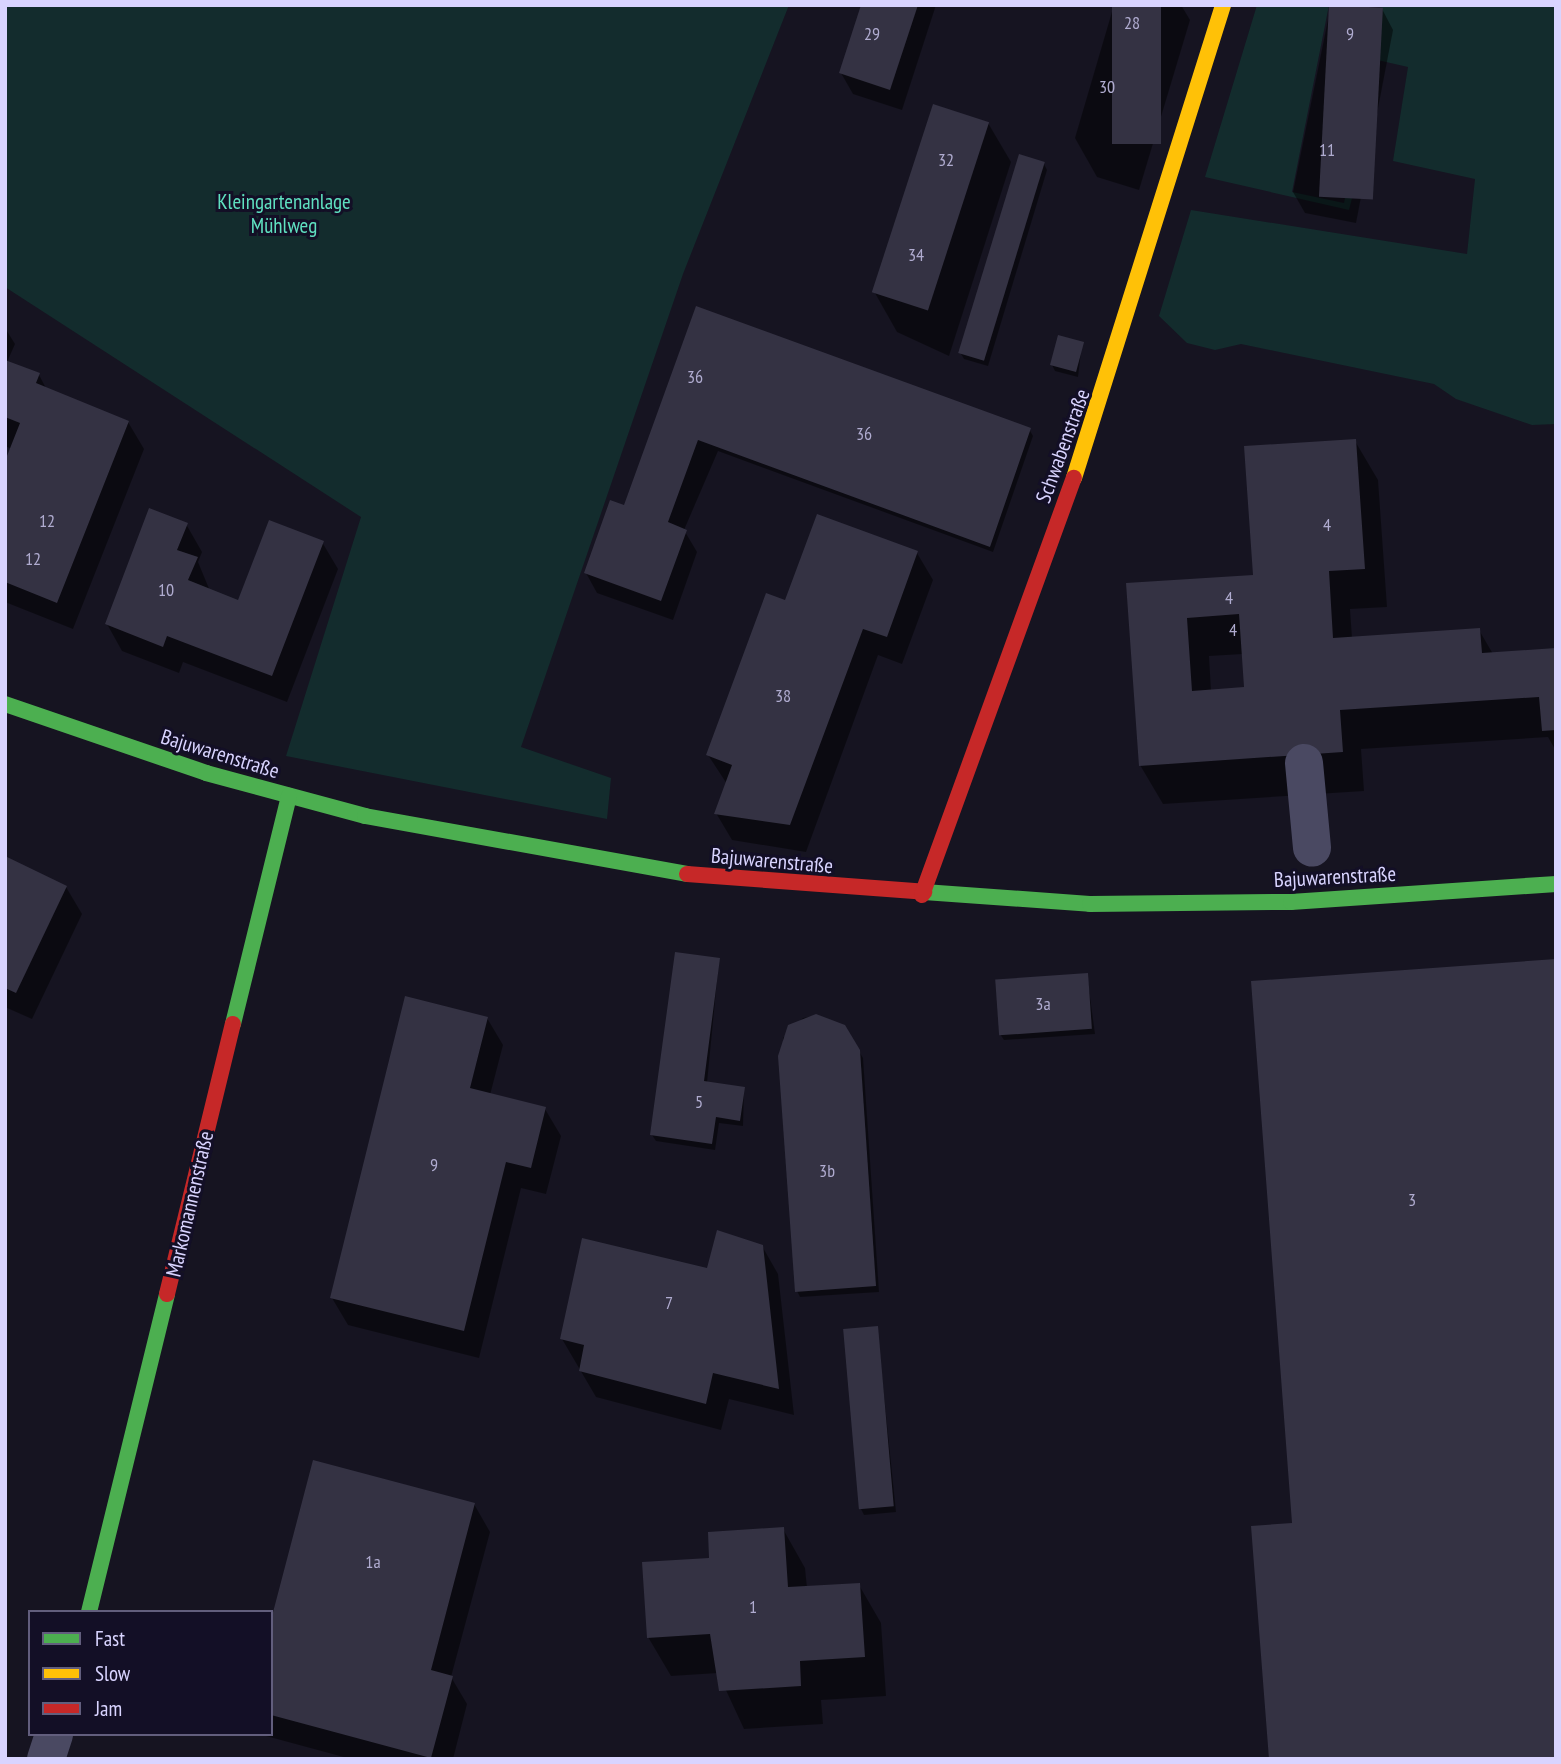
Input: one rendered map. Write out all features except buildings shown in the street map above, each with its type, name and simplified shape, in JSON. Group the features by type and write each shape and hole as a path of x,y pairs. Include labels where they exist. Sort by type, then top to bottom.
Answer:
{"street":[{"name":"Schwabenstraße","path":"922,895 1106,392 1223,5"},
{"name":"Bajuwarenstraße","path":"5,704 289,796 657,872 922,895 1090,904 1291,902 1556,884"},
{"path":"1304,763 1312,848"},
{"name":"Markomannenstraße","path":"89,1610 289,796"},
{"path":"46,1759 53,1736"}],"green space":[{"name":"Kleingartenanlage Mühlweg","path":"5,5 789,5 683,274 521,747 611,778 607,819 286,756 361,517 5,287"},
{"path":"1257,5 1329,5 1292,192 1344,203 1352,164 1360,167 1349,210 1205,177"},
{"path":"1371,5 1556,5 1556,424 1532,425 1456,399 1434,384 1241,344 1215,350 1187,343 1159,316 1191,210 1467,254 1475,179 1393,161 1408,67 1373,59 1383,8"}],"traffic: fast":[{"path":"5,704 206,773 365,816 687,874"},
{"path":"233,1024 289,796"},
{"path":"924,892 1090,904 1291,902 1556,884"},
{"path":"89,1610 167,1294"}],"traffic: slow":[{"path":"1074,478 1223,5"}],"traffic: jam":[{"path":"922,895 1074,478"},
{"path":"687,874 924,892"},
{"path":"167,1294 233,1024"}]}
